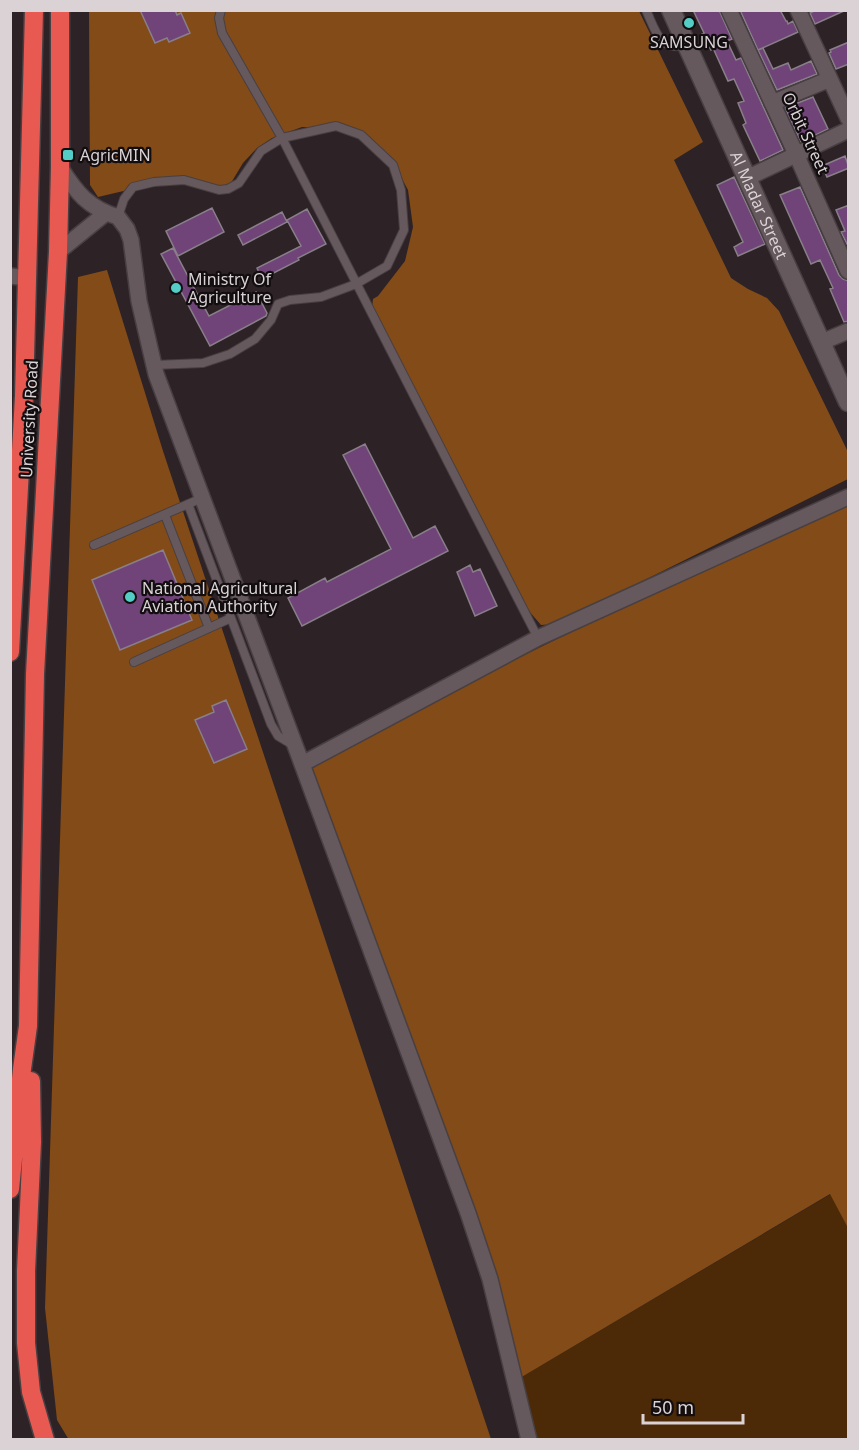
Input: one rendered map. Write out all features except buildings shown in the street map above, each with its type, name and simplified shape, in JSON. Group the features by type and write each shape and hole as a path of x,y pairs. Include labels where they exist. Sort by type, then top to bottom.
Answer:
{"highway":[{"name":"University Road","path":"10,652 19,277 34,10"},
{"name":"University Road","path":"10,1189 16,1069 28,1026 35,674 60,167 60,10"},
{"path":"28,1026 32,1142 26,1271 27,1343 31,1392 45,1440"}],"street":[{"name":"Al Madar Street","path":"671,10 849,402"},
{"name":"Orbit Street","path":"729,10 849,271"},
{"path":"798,10 849,118"},
{"path":"772,103 830,79"},
{"path":"747,178 849,130"},
{"path":"60,167 76,191 90,203 112,215 127,229 131,240 139,301 156,374 195,501 296,747 468,1213 490,1279 529,1440"},
{"path":"57,252 112,215"},
{"path":"822,342 849,331"},
{"path":"302,764 538,638 849,497"}],"lane":[{"path":"221,10 219,18 222,33 282,138 538,638"},
{"path":"646,10 662,42 678,47 686,44"},
{"path":"112,215 134,187 154,182 184,180 219,190 228,189 239,183 261,152 282,138 336,126 361,135 393,165 401,190 404,230 387,266 356,284 321,297 290,300 278,304 271,320 255,339 230,354 203,363 154,365"},
{"path":"94,545 195,501 231,618 271,724 278,736 296,747"},
{"path":"165,515 209,628"},
{"path":"134,662 231,618"}],"shaded area":[{"path":"89,11 639,11 703,142 674,160 731,278 767,298 779,311 848,452 848,479 556,624 541,625 528,610 372,308 373,299 378,296 405,261 413,227 408,190 393,162 375,145 338,128 302,127 272,138 257,148 225,188 166,181 98,197 90,185"},
{"path":"107,270 163,451 491,1439 69,1440 57,1420 45,1308 78,277"},
{"path":"837,502 848,504 848,1228 830,1194 515,1381 490,1279 302,764"},
{"path":"831,1194 848,1228 848,1439 529,1439 515,1381"}],"place":[{"name":"SAMSUNG","path":"689,23"},
{"name":"AgricMIN","path":"68,155"},
{"name":"Ministry Of Agriculture","path":"176,288"},
{"name":"National Agricultural Aviation Authority","path":"130,597"}]}
